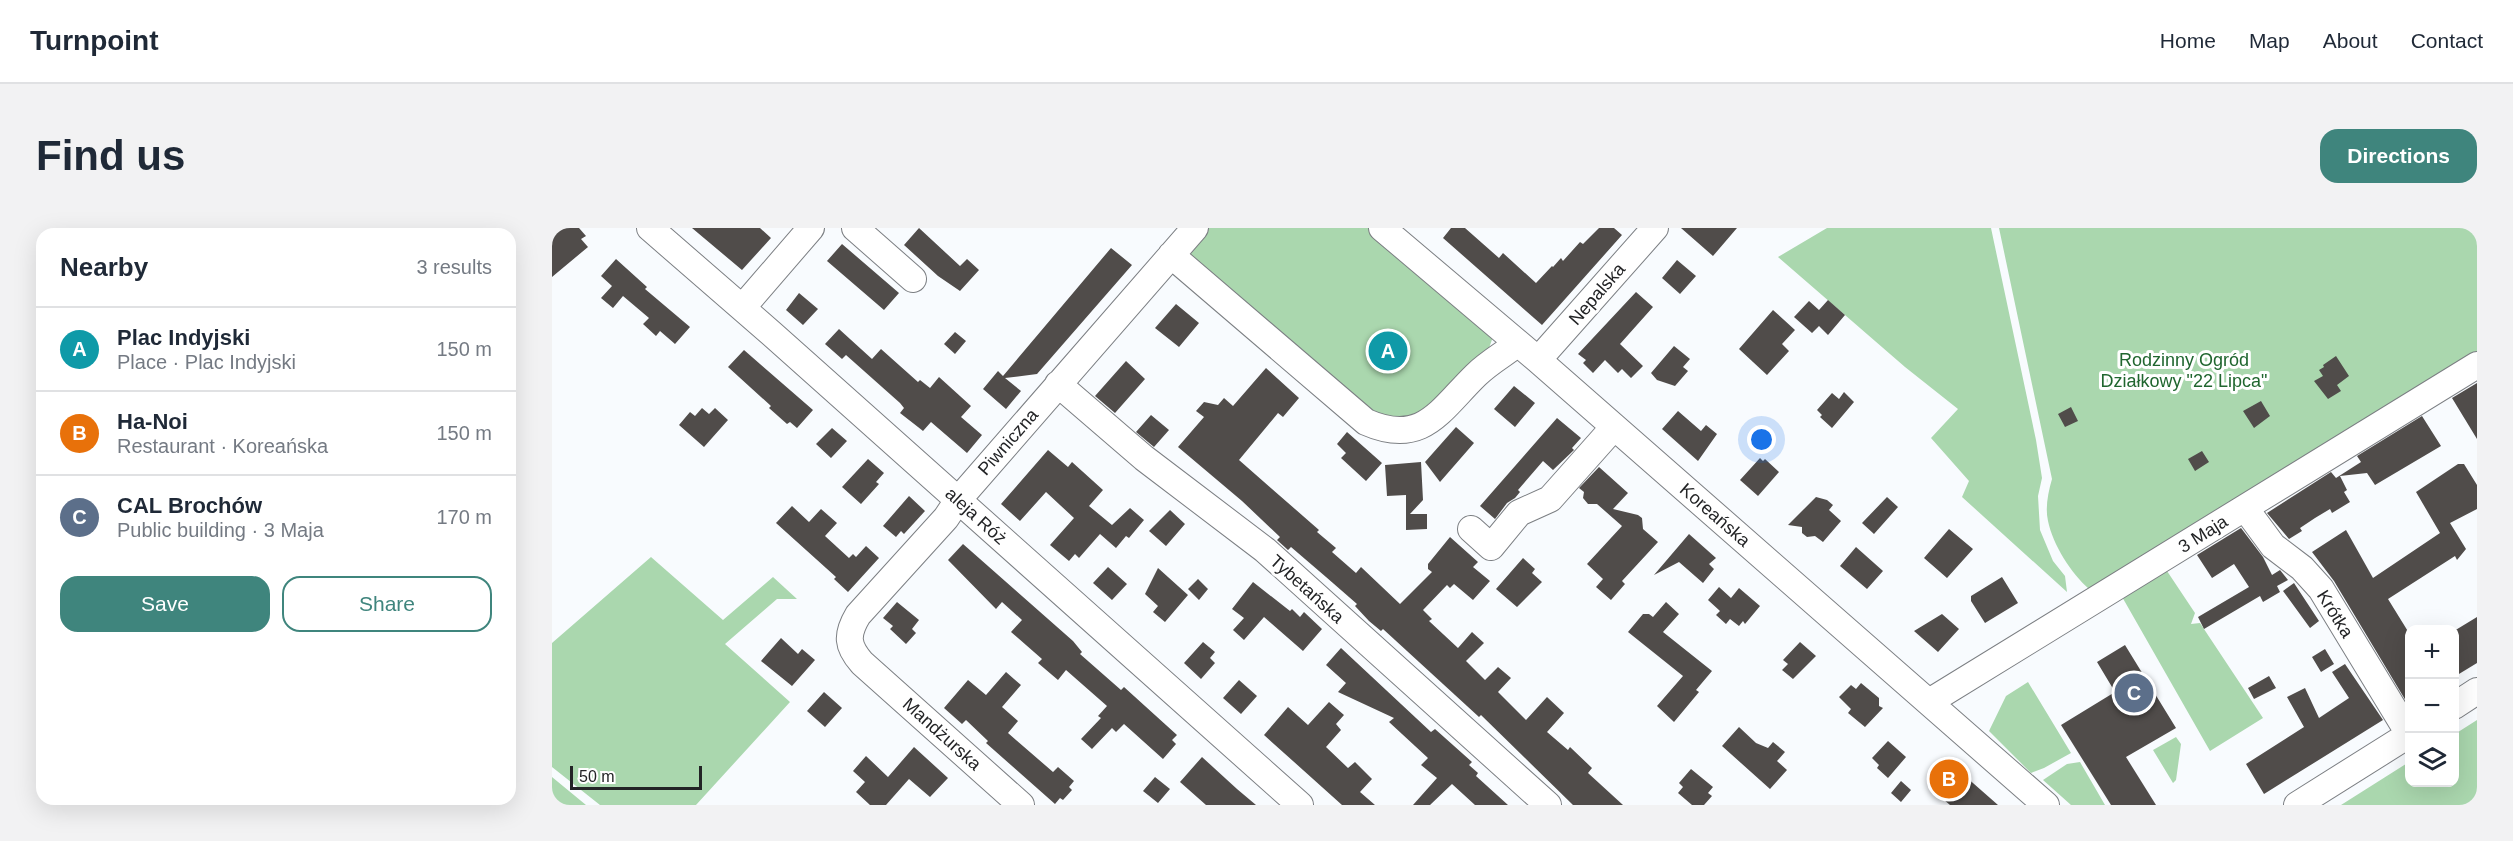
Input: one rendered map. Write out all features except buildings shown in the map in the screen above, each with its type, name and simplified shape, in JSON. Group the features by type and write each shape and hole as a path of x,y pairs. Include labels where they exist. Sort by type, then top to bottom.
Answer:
{"street":[{"name":"aleja Róż","path":"650,228 1300,805"},
{"path":"742,308 811,228"},
{"path":"855,228 913,279"},
{"name":"Piwniczna","path":"862,663 853,653 850,642 850,629 858,615 946,518 958,500 1195,228"},
{"name":"Koreańska","path":"1382,228 1538,360 2046,805"},
{"name":"Nepalska","path":"1538,360 1655,228"},
{"path":"1171,255 1366,422 1384,430 1411,430 1425,425 1442,412 1478,374 1517,344"},
{"name":"3 Maja","path":"1929,702 2477,365"},
{"name":"Tybetańska","path":"1058,384 1144,458 1264,550 1548,805"},
{"path":"1471,529 1491,547 1520,513 1550,500 1614,427"},
{"name":"Krótka","path":"2245,508 2273,546 2302,567 2321,589 2408,733"},
{"name":"Mandżurska","path":"862,663 1021,805"},
{"path":"2459,703 2477,691"},
{"path":"2296,805 2405,737"}],"green space":[{"path":"1206,228 1372,228 1494,334 1489,348 1428,416 1383,422 1352,402 1186,251"},
{"path":"1827,228 1991,228 2036,440 2042,478 2038,496 2040,530 2053,561 2065,576 2067,592 1962,497 1969,481 1931,438 1958,409 1905,367 1778,257"},
{"name":"Rodzinny Ogród Działkowy \"22 Lipca\"","path":"1999,228 2477,228 2477,358 2089,589 2064,558 2050,530 2047,500 2052,479"},
{"path":"651,557 723,620 773,577 797,599 777,599 725,644 790,702 696,805 600,805 552,767 552,643"},
{"path":"2165,568 2195,613 2191,624 2200,623 2263,718 2210,751 2121,595"},
{"path":"2028,682 2071,753 2031,773 1989,731 2006,696"},
{"path":"2477,720 2477,805 2341,805 2405,765 2405,787 2459,787 2459,731"},
{"path":"2176,737 2181,744 2176,780 2173,783 2153,750"},
{"path":"2080,762 2105,805 2071,805 2043,780 2067,764"},
{"path":"552,777 586,805 552,805"}],"place":[{"name":"Plac Indyjski","path":"1388,351"},
{"name":"CAL Brochów","path":"2134,693"},
{"name":"Ha-Noi","path":"1949,779"}]}
